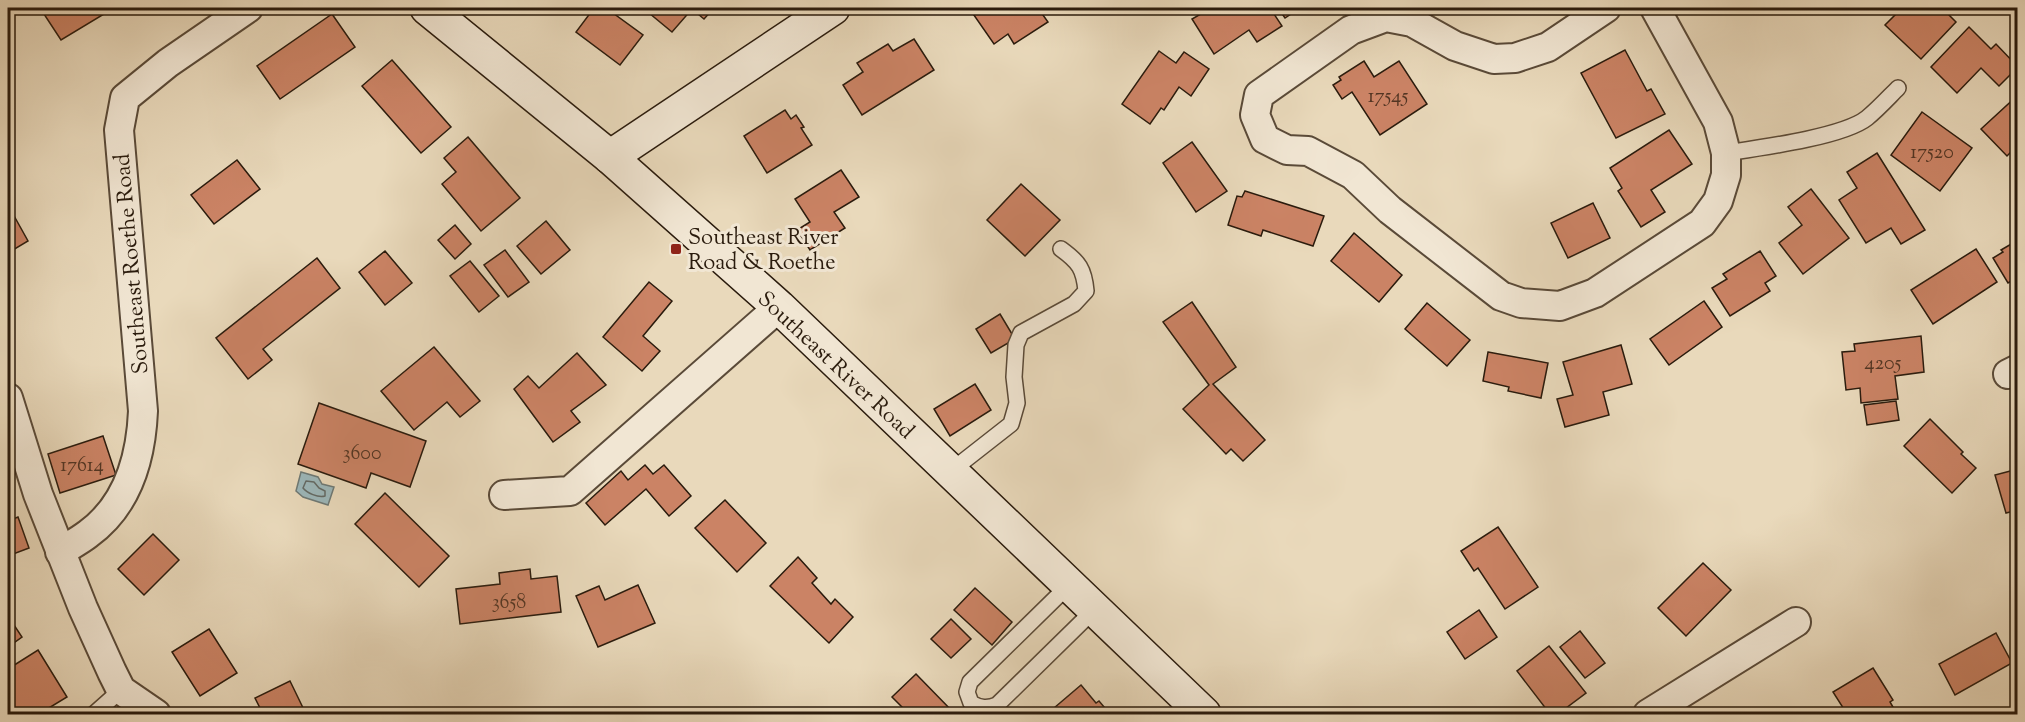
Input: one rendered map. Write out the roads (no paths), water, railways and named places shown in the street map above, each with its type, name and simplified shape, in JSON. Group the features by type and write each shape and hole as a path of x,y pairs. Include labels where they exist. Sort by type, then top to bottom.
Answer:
{"street":[{"name":"Southeast Roethe Road","path":"60,552 90,533 114,508 133,475 142,441 142,411 119,130 125,98 168,63 248,8"},
{"name":"Southeast River Road","path":"427,8 610,157 778,307 1204,714"},
{"path":"610,157 833,8"},
{"path":"1606,8 1548,47 1515,58 1494,59 1455,46 1412,22 1386,17 1351,30 1259,95 1255,115 1265,138 1287,150 1308,151 1353,175 1390,210 1502,296 1521,303 1560,306 1595,293 1702,222 1718,201 1726,175 1726,153 1718,122 1655,8"},
{"path":"504,495 570,491 778,307"},
{"path":"8,398 38,494 60,552 121,690 156,714"},
{"path":"1648,714 1796,622"}],"lane":[{"path":"1726,153 1769,147 1852,126 1866,118 1898,88"},
{"path":"951,471 1011,424 1017,403 1014,376 1016,345 1021,333 1074,304 1086,291 1084,275 1076,260 1061,249"},
{"path":"1070,584 970,681 967,692 971,703 979,708 990,708 997,705 1095,609"},
{"path":"94,714 121,690"}],"water":[{"path":"301,472 318,477 322,484 334,487 328,505 303,497 296,491"}],"place":[{"name":"Southeast River Road & Roethe","path":"676,249"}]}
